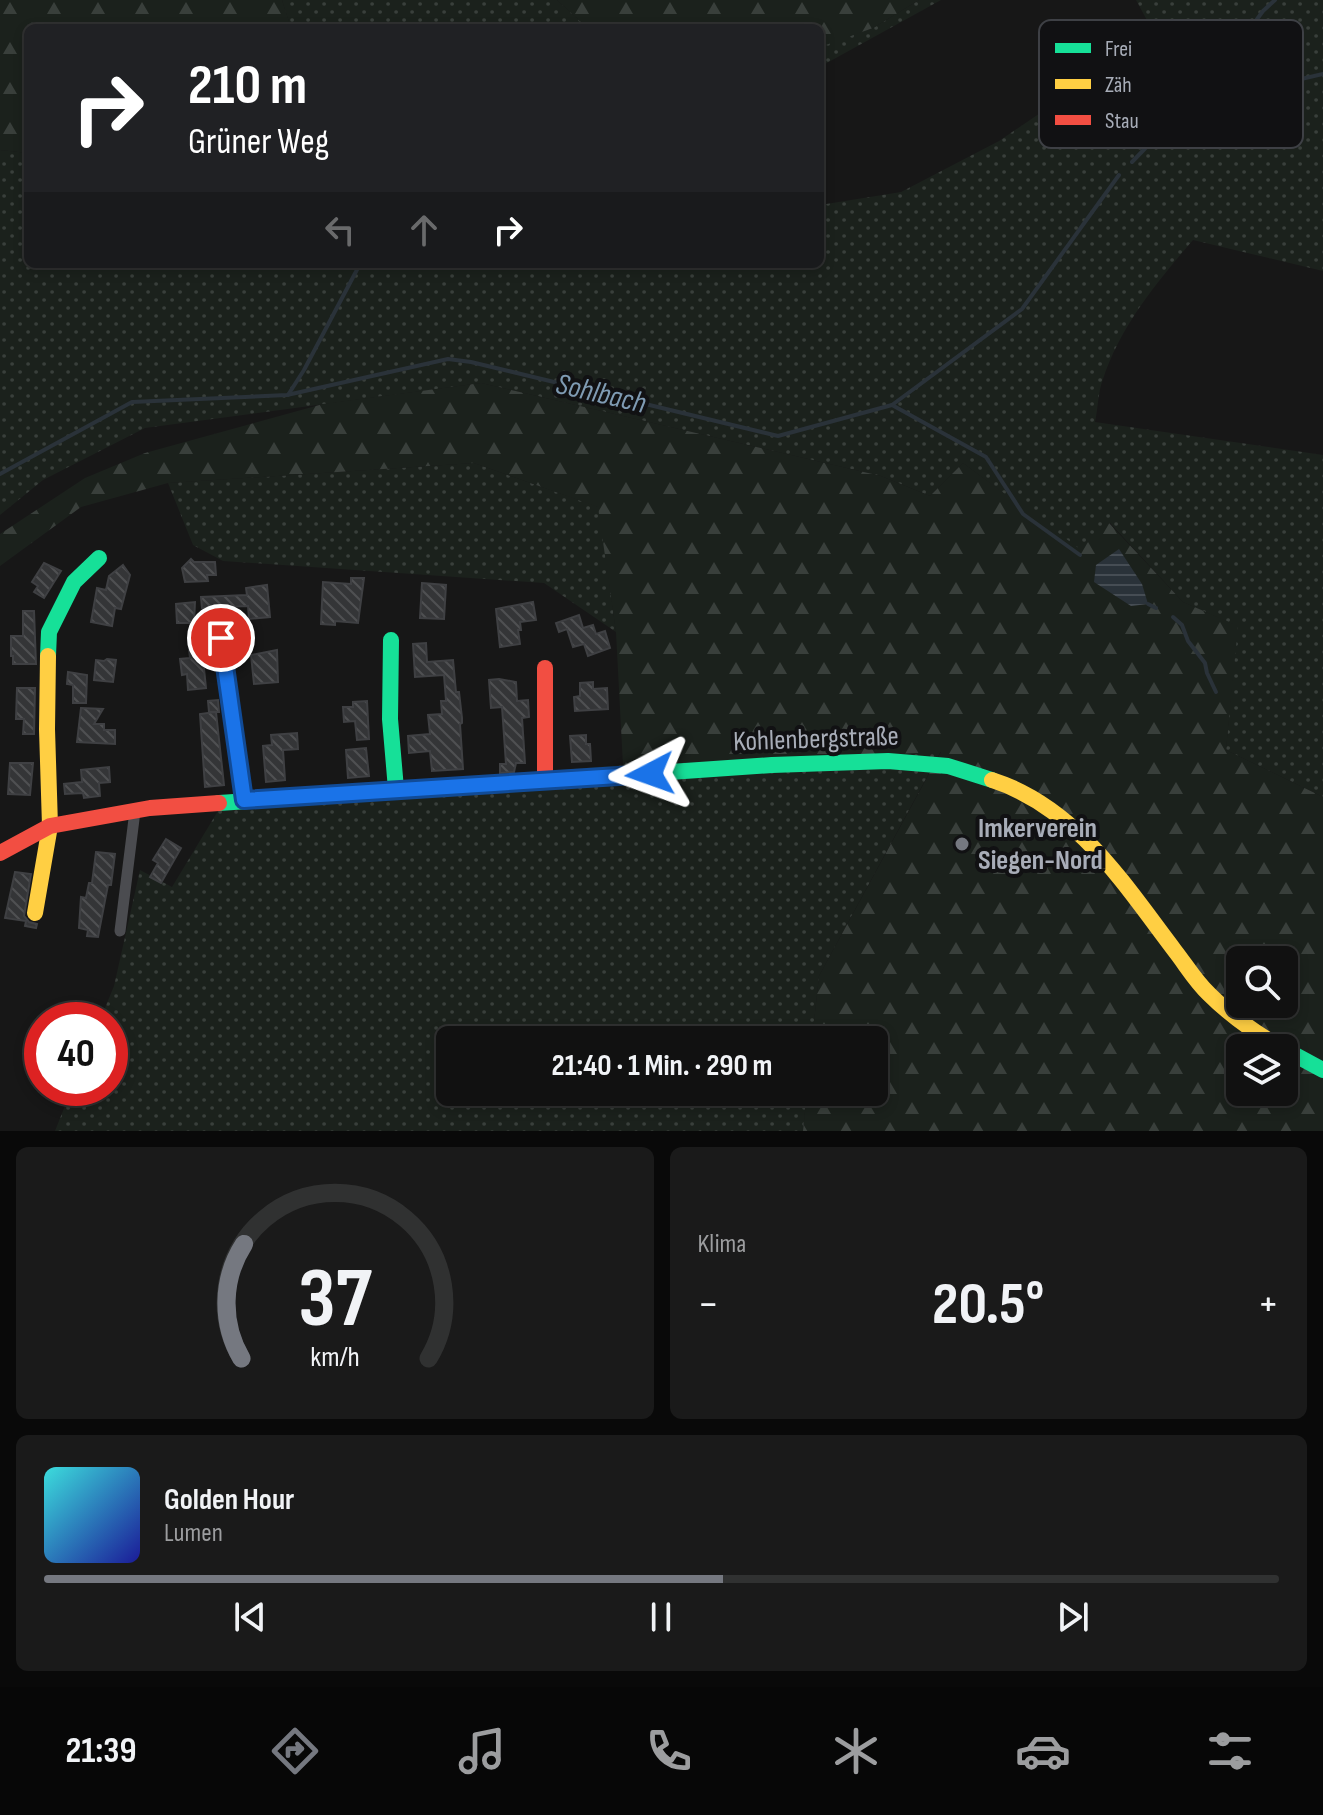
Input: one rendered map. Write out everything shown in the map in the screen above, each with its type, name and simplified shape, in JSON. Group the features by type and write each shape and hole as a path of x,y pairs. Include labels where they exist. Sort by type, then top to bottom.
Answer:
{"street":[{"path":"35,913 50,826 47,729 49,632 74,582 99,558"},
{"path":"221,638 244,800"},
{"path":"391,640 390,719 396,789"},
{"path":"545,668 545,782"},
{"name":"Kohlenbergstraße","path":"0,853 50,826 135,811 244,800 772,765 888,761 948,766 1014,787 1045,804 1072,825 1120,879 1207,993 1256,1034"},
{"path":"120,931 135,811"},
{"name":"Kohlenbergstraße","path":"1298,1057 1323,1070"}],"green space":[{"path":"0,0 282,0 290,24 24,24 24,153 0,150"},
{"path":"282,0 557,0 585,24 290,24"},
{"path":"557,0 919,0 873,28 824,46 824,24 585,24"},
{"path":"919,0 941,0 824,64 824,45 873,28"},
{"path":"1136,0 1323,0 1323,271 1193,240 1153,288 1120,340 1101,384 1095,422 1323,455 1323,797 1226,750 1237,626 1183,602 1110,523 1080,550 963,463 930,496 881,476 481,383 145,428 43,480 0,515 0,150 24,153 24,268 824,268 824,204 901,192 999,141 1039,114 1039,148 1303,148 1303,20 1147,20"},
{"path":"481,383 881,476 930,496 963,463 1080,549 1109,523 1183,602 1238,626 1226,750 1323,797 1323,1131 803,1131 806,1106 888,1106 888,1026 814,1026 819,976 941,752 623,765 616,632 598,507 474,463 168,483 81,507 0,566 0,534 85,478 145,453 323,404"},
{"path":"474,463 599,507 616,632 544,583 223,561 193,545 168,483"},
{"path":"941,751 819,976 814,1026 436,1026 436,1106 806,1106 803,1131 55,1131 65,1106 128,1106 128,1002 107,1002 114,986 140,870 172,887 227,796 623,765"}],"shaded area":[{"path":"1119,549 1142,584 1148,604 1131,606 1094,582 1096,565"}],"building":[{"path":"191,559 194,562 215,562 216,575 207,575 208,581 185,582 182,568"},
{"path":"44,563 61,571 44,598 34,592 38,586 32,582"},
{"path":"123,565 130,575 121,609 115,608 112,626 91,622 97,588 106,590 109,576"},
{"path":"351,578 364,578 358,623 335,621 335,625 321,624 323,582 351,584"},
{"path":"422,583 446,585 444,619 420,618"},
{"path":"267,585 270,617 249,619 248,606 202,608 201,597 247,595 246,588"},
{"path":"195,602 194,623 177,623 176,604"},
{"path":"533,602 536,620 520,622 520,644 500,647 496,609"},
{"path":"23,611 34,611 36,664 13,664 11,656 11,636 23,636"},
{"path":"579,615 583,628 593,625 596,634 605,631 610,648 588,656 584,644 573,647 567,629 559,632 556,623"},
{"path":"201,639 206,688 188,690 187,674 182,675 180,659 190,658 188,640"},
{"path":"426,643 427,662 453,660 462,718 463,769 432,771 430,751 409,753 408,736 430,734 428,715 442,714 441,701 446,701 444,675 415,677 413,644"},
{"path":"277,650 278,682 254,684 251,655"},
{"path":"96,660 116,660 113,682 94,680"},
{"path":"68,672 87,675 86,703 73,703 73,685 67,684"},
{"path":"489,680 516,682 517,701 528,700 529,717 522,718 525,763 516,763 514,772 500,773 500,764 506,764 502,707 491,708"},
{"path":"593,682 593,689 607,688 608,709 575,711 574,697 580,696 580,683"},
{"path":"17,688 35,688 34,734 23,734 24,719 16,719"},
{"path":"218,700 219,712 216,712 224,785 205,787 200,714 215,712 209,712 208,701"},
{"path":"367,701 369,739 357,740 355,721 344,722 343,707 353,707 353,702"},
{"path":"81,708 103,709 94,724 104,724 104,730 115,730 115,744 77,742"},
{"path":"297,733 298,749 283,750 285,780 266,782 263,746 272,745 271,735"},
{"path":"586,735 591,761 572,762 570,736"},
{"path":"366,748 369,776 348,778 346,750"},
{"path":"10,763 33,763 30,795 8,794"},
{"path":"109,767 110,782 99,783 100,796 84,798 83,793 65,794 64,784 82,782 81,770"},
{"path":"166,839 181,848 161,883 150,877 158,863 153,860"},
{"path":"96,852 115,854 98,937 87,936 88,930 79,928 81,897 86,898 89,883 92,883"},
{"path":"15,872 31,874 24,916 29,922 37,924 36,928 25,926 26,921 5,918"}],"waterway":[{"path":"1256,20 1275,0"},
{"name":"Sohlbach","path":"1303,79 1323,74"},
{"name":"Sohlbach","path":"1132,162 1146,148"},
{"name":"Sohlbach","path":"0,474 132,402 287,395 448,359 778,436 892,405 1022,309 1119,175"},
{"path":"288,395 358,268"},
{"path":"892,405 986,457 1023,514 1080,555"},
{"path":"1148,604 1156,608"},
{"path":"1173,617 1182,625 1188,641 1205,663 1216,692"}],"traffic: fast":[{"path":"48,656 49,632 74,582 99,558"},
{"path":"391,640 390,719 396,789"},
{"path":"219,803 772,765 888,761 948,766 992,780"},
{"path":"1298,1057 1323,1070"}],"traffic: slow":[{"path":"221,638 244,800"},
{"path":"35,913 50,826 48,656"},
{"path":"992,780 1022,792 1073,828 1117,875 1204,989 1259,1034"}],"traffic: jam":[{"path":"545,668 545,782"},
{"path":"0,853 50,826 150,808 219,803"}],"place":[{"name":"Imkerverein Siegen-Nord","path":"962,844"}],"route":[{"path":"221,638 244,800 650,774"}]}
